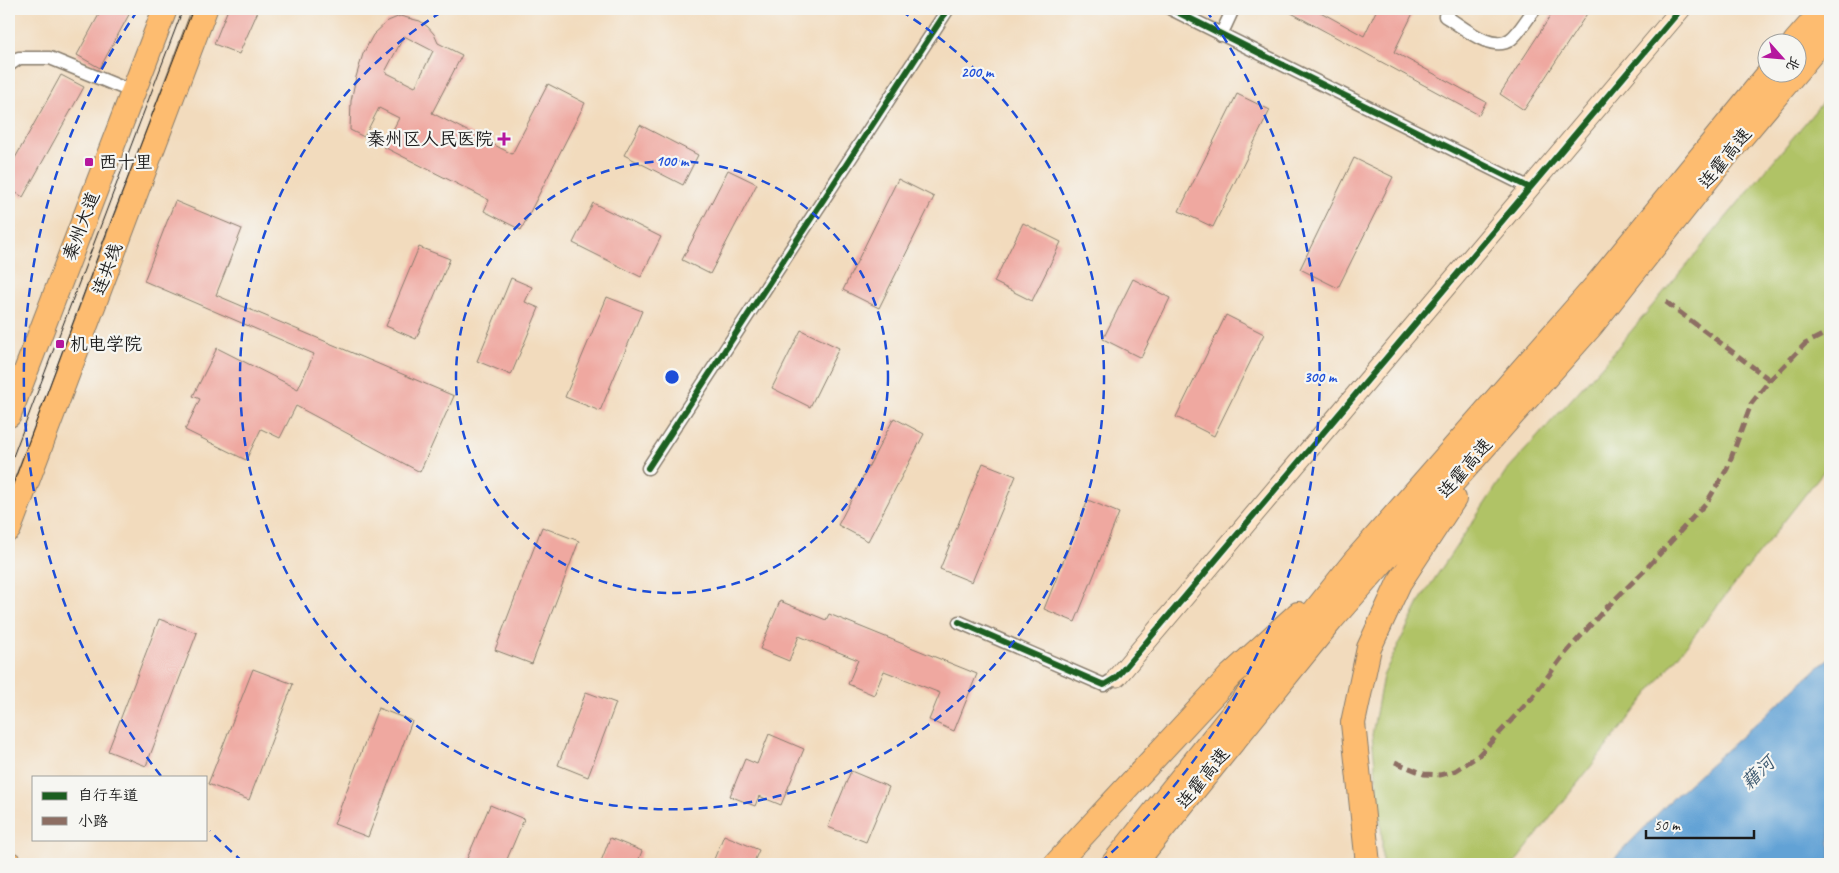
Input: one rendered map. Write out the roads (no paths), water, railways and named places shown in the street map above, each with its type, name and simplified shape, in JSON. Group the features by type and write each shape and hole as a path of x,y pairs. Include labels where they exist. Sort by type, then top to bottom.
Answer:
{"highway":[{"name":"秦州大道","path":"9,415 166,9"},
{"name":"连共线","path":"9,529 205,9"},
{"path":"1804,32 1824,9"},
{"name":"连霍高速","path":"1806,60 1830,32"},
{"name":"连霍高速","path":"1113,864 1354,562 1594,288 1762,82"},
{"name":"连霍高速","path":"1134,864 1332,619 1591,326 1728,153 1788,82"},
{"path":"1368,864 1353,723 1369,648 1399,583 1498,430"},
{"path":"1056,864 1231,675 1354,562"}],"street":[{"path":"648,468 948,9"},
{"path":"1170,9 1530,188"},
{"path":"1221,35 1233,9"},
{"path":"1450,9 1445,16 1484,41 1498,44 1512,38 1535,9"},
{"path":"959,622 1104,684 1118,677 1682,9"},
{"path":"9,65 19,58 50,58 133,92"}],"water":[{"name":"藉河","path":"1830,657 1830,864 1609,864 1675,796"}],"tram line":[{"path":"9,467 183,9"},
{"path":"9,495 103,242 193,9"}],"place":[{"name":"秦州区人民医院","path":"504,139"},
{"name":"西十里","path":"89,162"},
{"name":"机电学院","path":"60,344"}]}
